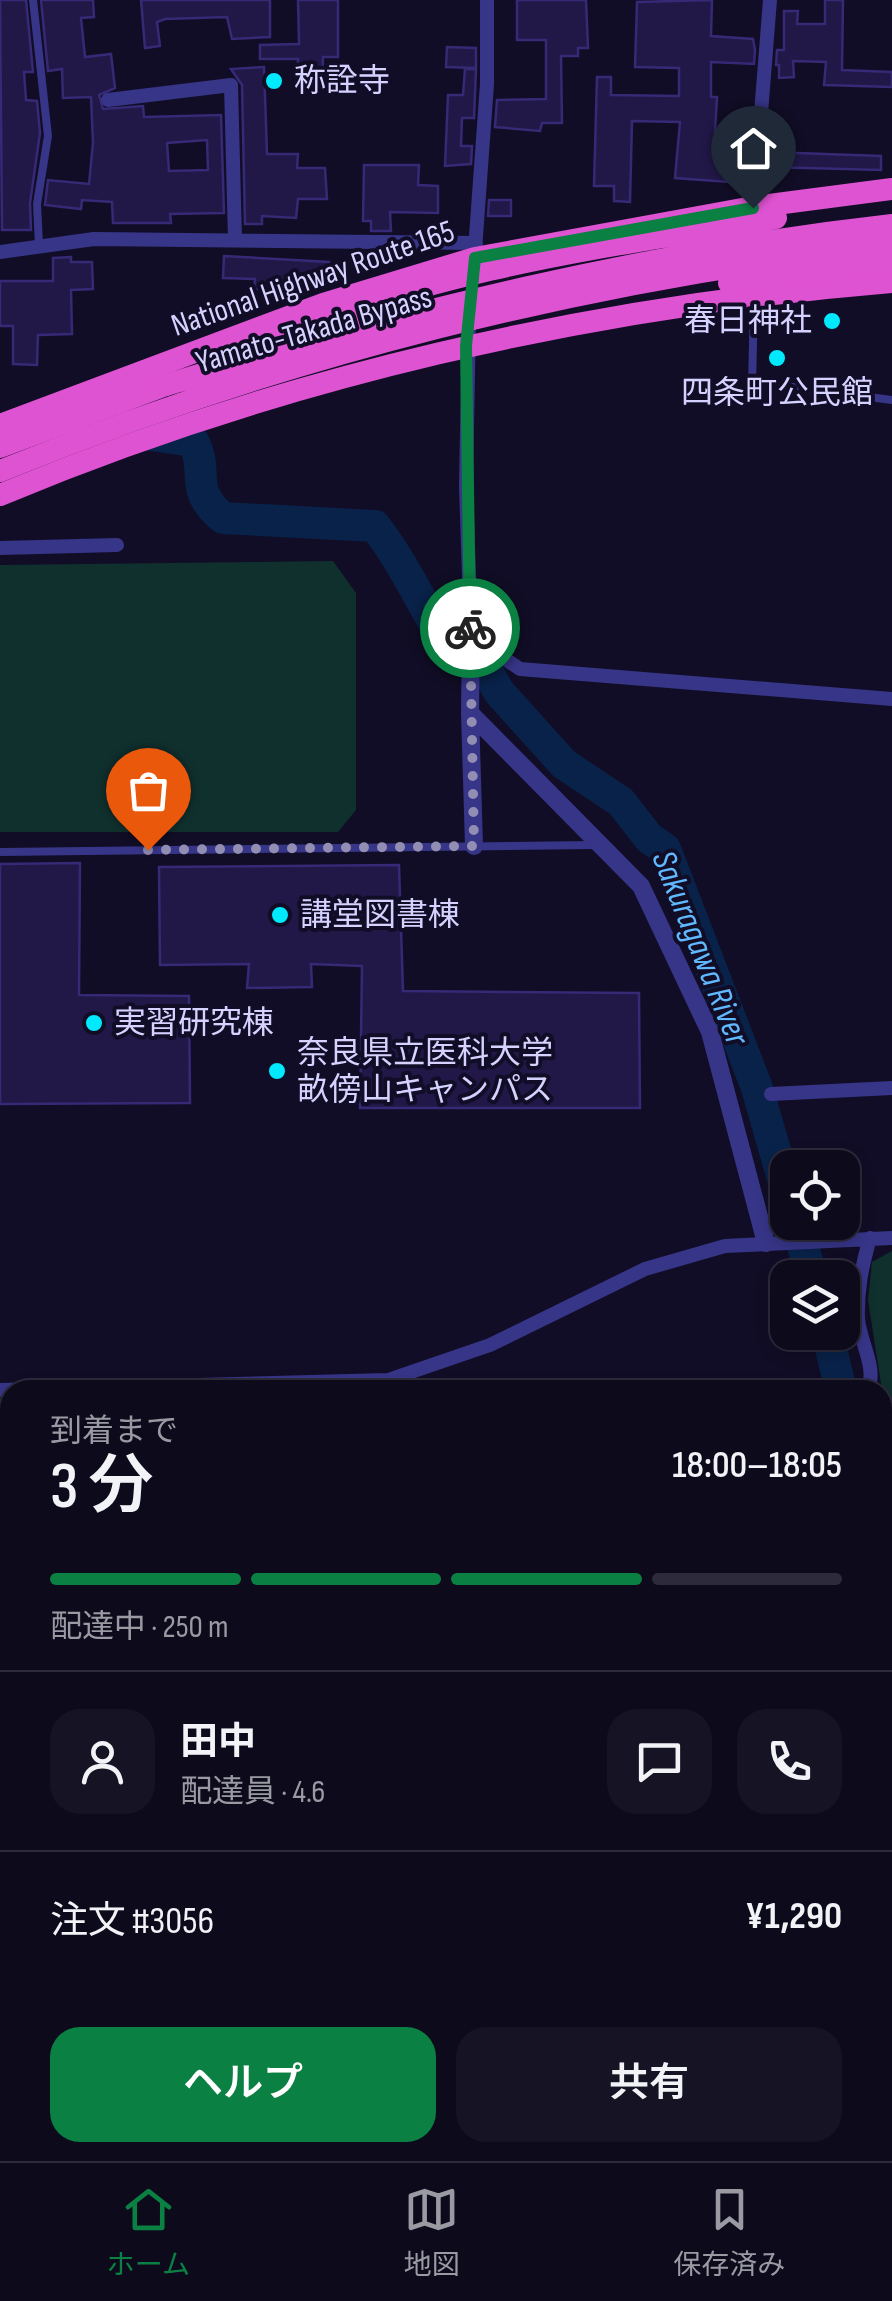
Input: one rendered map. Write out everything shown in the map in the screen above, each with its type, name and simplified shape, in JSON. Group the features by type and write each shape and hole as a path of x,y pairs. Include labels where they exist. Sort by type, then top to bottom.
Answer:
{"highway":[{"name":"National Highway Route 165","path":"0,425 476,250 892,189"},
{"path":"166,385 333,313 441,279 776,218 892,204"},
{"name":"Yamato-Takada Bypass","path":"0,447 166,385 336,332 549,279 758,241 892,225"},
{"name":"Yamato-Takada Bypass","path":"0,472 202,396 342,354 517,309 760,262 892,245"},
{"path":"517,309 892,263"},
{"path":"0,495 194,421 284,392 466,346 754,299 892,282"}],"street":[{"path":"474,846 466,346 476,250 487,0"},
{"path":"754,299 753,208 770,0"},
{"path":"108,100 231,85 235,240"},
{"path":"0,252 94,239 235,240 476,250"},
{"path":"0,548 117,545"},
{"path":"470,636 520,668 892,699"},
{"path":"470,713 641,886 710,1032 766,1243"},
{"path":"771,1094 892,1088"},
{"path":"870,1238 858,1282 858,1324 873,1380"},
{"path":"388,1380 490,1345 644,1268 725,1246 892,1238"}],"lane":[{"path":"33,0 48,136 38,204 38,244"},
{"path":"754,299 752,387 794,387 892,400"},
{"path":"0,852 604,845"}],"green space":[{"path":"333,561 356,593 356,810 338,832 0,832 0,565"},
{"path":"892,1251 892,1380 880,1380 868,1300 872,1262"}],"building":[{"path":"0,0 26,0 33,72 24,72 26,100 37,101 40,133 30,203 31,230 2,230"},
{"path":"41,0 93,0 94,17 81,18 85,57 111,54 115,88 99,95 103,109 143,106 144,117 221,115 224,213 170,214 171,223 113,223 112,202 82,200 81,209 45,205 48,180 89,184 93,143 91,97 63,98 62,69 48,71","holes":["207,140 208,170 169,171 167,143"]},
{"path":"141,0 270,0 270,37 232,39 227,17 165,19 157,22 160,46 145,48"},
{"path":"298,0 338,0 338,57 323,57 322,89 297,90 298,59 260,59 260,45 299,44"},
{"path":"517,0 586,0 588,48 578,48 578,56 561,56 562,123 542,123 540,131 495,127 497,100 546,99 546,40 517,40"},
{"path":"712,0 711,36 753,39 755,50 754,64 711,62 711,97 717,97 714,150 732,152 729,182 675,178 680,122 632,121 630,202 614,201 614,186 594,186 597,77 611,77 611,95 679,96 679,68 635,67 637,2"},
{"path":"825,0 843,0 842,70 892,72 892,87 824,85 826,62 793,61 794,77 779,78 777,50 784,50 784,11 798,11 797,24 825,24"},
{"path":"447,47 476,48 476,68 446,67"},
{"path":"264,67 267,154 298,154 297,168 325,168 327,199 298,199 296,218 262,216 262,224 245,224 242,85 231,69"},
{"path":"465,69 476,69 474,118 462,118 461,146 472,146 471,164 445,166 448,95 463,95"},
{"path":"769,152 881,156 881,170 768,167"},
{"path":"364,165 419,165 418,185 438,186 438,213 390,212 391,231 371,231 371,221 363,221"},
{"path":"489,200 511,200 511,216 488,216"},
{"path":"224,256 329,262 329,282 284,282 283,299 268,298 269,290 254,289 255,279 223,278"},
{"path":"71,257 71,262 92,262 93,289 71,290 72,334 38,335 37,365 13,364 13,326 0,326 0,281 53,281 53,258"},
{"name":"実習研究棟","path":"80,863 79,995 189,996 190,1103 0,1104 0,864"},
{"path":"399,865 403,991 639,993 640,1108 360,1108 362,966 311,964 312,987 247,988 249,964 160,965 159,867"}],"waterway":[{"name":"Sakuragawa River","path":"144,434 193,441 200,462 202,489 223,518 375,526 441,632 469,662 481,660 499,692 564,764 621,802 649,838 665,849 757,1088 775,1150"},
{"name":"Sakuragawa River","path":"801,1240 807,1260"},
{"name":"Sakuragawa River","path":"831,1350 839,1380"}],"way so far":[{"path":"148,850 474,846 470,628"}],"place":[{"name":"称詮寺","path":"274,81"},
{"name":"春日神社","path":"832,321"},
{"name":"四条町公民館","path":"777,358"},
{"name":"講堂図書棟","path":"280,915"},
{"name":"実習研究棟","path":"94,1023"},
{"name":"奈良県立医科大学 畝傍山キャンパス","path":"277,1071"}],"route":[{"path":"470,628 466,346 475,258 753,208"}]}
